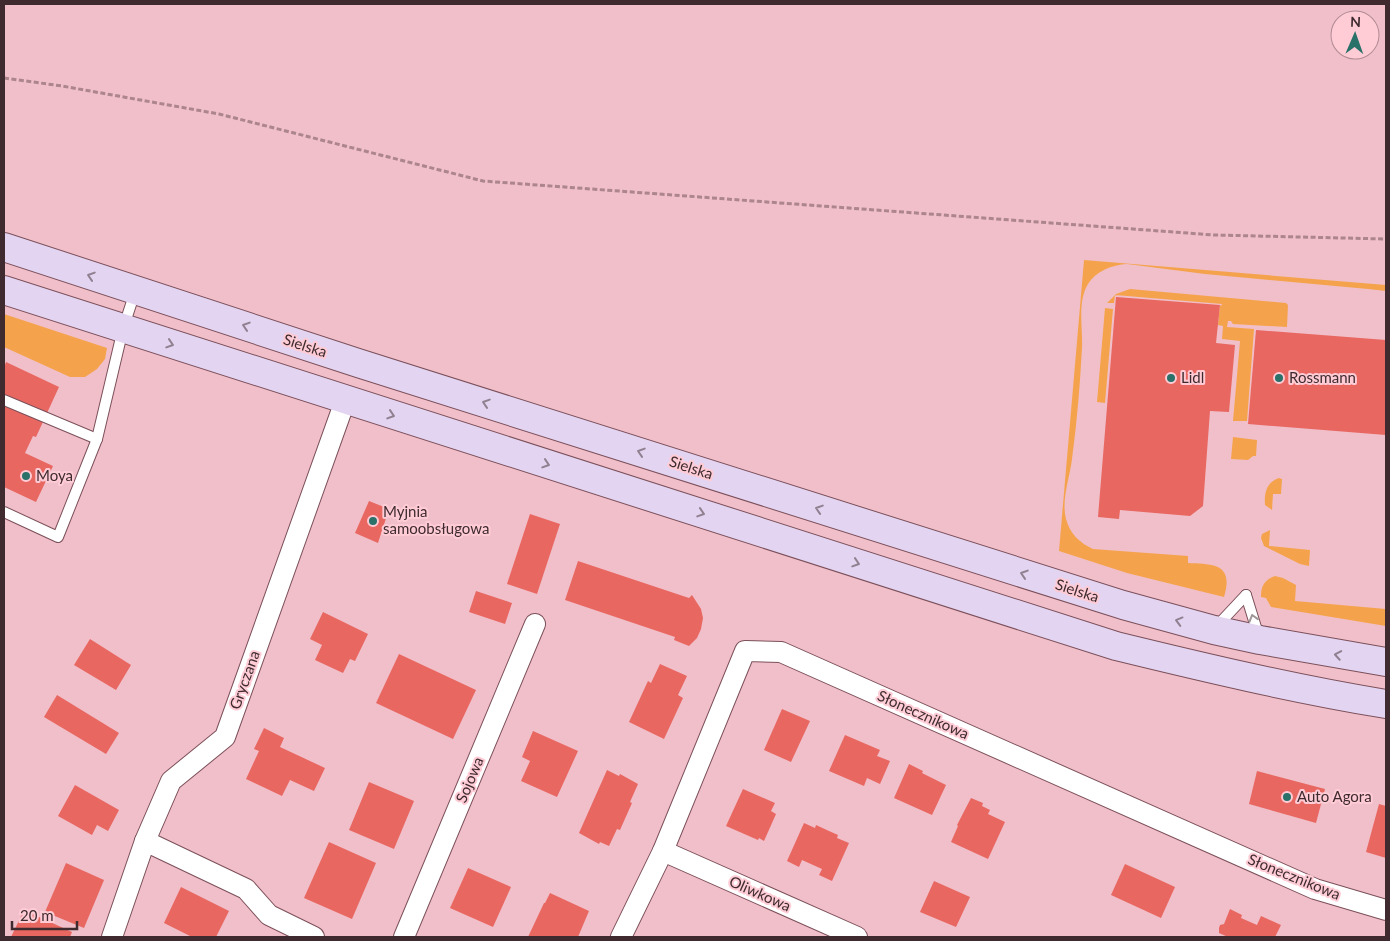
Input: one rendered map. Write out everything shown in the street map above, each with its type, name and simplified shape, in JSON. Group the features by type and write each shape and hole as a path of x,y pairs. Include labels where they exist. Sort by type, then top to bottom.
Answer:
{"main road":[{"name":"Sielska","path":"4,248 358,363 1123,605 1214,630 1260,640 1386,662"},
{"path":"4,290 345,401 1116,646 1244,677 1386,704"},
{"path":"345,401 358,363"}],"street":[{"name":"Gryczana","path":"112,937 145,841 171,781 225,737 345,401"},
{"name":"Sojowa","path":"404,937 535,624"},
{"name":"Słonecznikowa","path":"622,937 663,850 745,651 781,652 1315,889 1386,910"},
{"path":"145,841 246,889 269,915 314,937"},
{"name":"Oliwkowa","path":"663,850 856,937"}],"lane":[{"path":"4,512 58,537 97,439 123,329 136,291"},
{"path":"4,400 97,439"},
{"path":"1214,630 1246,595 1260,640"}],"path":[{"path":"4,78 62,86 219,114 483,181 1214,235 1386,239"}],"shaded area":[{"path":"1084,260 1386,285 1386,291 1205,274 1127,264 1105,270 1091,279 1088,284 1083,299 1081,315 1082,348 1078,404 1072,459 1065,496 1066,519 1070,529 1084,544 1093,549 1188,556 1188,563 1213,565 1220,568 1226,578 1224,597 1127,573 1059,551"},
{"path":"1130,289 1286,303 1288,305 1287,327 1233,324 1231,321 1228,321 1227,327 1254,329 1247,421 1233,421 1240,341 1222,339 1223,326 1218,325 1220,305 1222,304 1115,295"},
{"path":"1115,295 1114,303 1107,303"},
{"path":"1105,308 1113,309 1105,403 1097,402"},
{"path":"4,314 107,348 105,359 97,369 85,377 70,377 4,347"},
{"path":"1233,437 1257,440 1256,456 1248,460 1231,459"},
{"path":"1279,478 1282,479 1281,494 1273,494 1272,510 1265,505 1265,496 1269,485"},
{"path":"1270,530 1269,546 1310,550 1309,566 1300,564 1264,546 1261,538 1262,534"},
{"path":"1275,576 1296,585 1295,601 1386,609 1386,626 1271,607 1266,598 1261,597 1261,593 1268,579"}],"building":[{"name":"Lidl","path":"1116,297 1220,305 1216,343 1235,345 1229,412 1210,411 1203,506 1190,516 1120,510 1119,519 1098,517"},
{"path":"1256,330 1386,340 1386,435 1248,424"},
{"path":"6,362 59,387 36,437 33,436 25,453 53,466 36,502 4,487 4,368"},
{"name":"Myjnia samoobsługowa","path":"369,501 389,509 378,543 355,533"},
{"path":"530,514 560,524 537,594 507,584"},
{"path":"578,561 689,598 692,595 701,609 703,618 697,638 689,646 674,640 675,637 565,600"},
{"path":"476,591 512,603 505,624 469,612"},
{"path":"323,612 368,634 355,661 350,659 343,673 315,660 322,645 310,639"},
{"path":"90,639 131,665 116,690 74,665"},
{"path":"399,654 476,690 453,739 376,703"},
{"path":"660,664 687,676 678,695 683,698 664,739 629,722 648,681 651,683"},
{"path":"57,695 119,733 106,754 44,717"},
{"path":"782,709 810,721 791,762 764,750"},
{"path":"264,728 284,738 280,747 325,768 314,791 290,780 282,796 246,779 259,751 254,749"},
{"path":"533,731 578,751 557,797 521,781 530,761 522,757"},
{"path":"845,735 880,750 877,756 890,761 880,784 867,778 864,786 829,771"},
{"path":"909,764 946,785 932,815 894,798"},
{"path":"607,770 619,776 620,774 638,784 620,830 617,829 609,846 600,842 599,844 579,833"},
{"name":"Auto Agora","path":"1257,771 1325,789 1316,823 1249,804"},
{"path":"369,782 414,801 394,849 349,830"},
{"path":"75,785 119,810 108,831 97,825 92,835 58,816"},
{"path":"743,789 775,803 771,811 776,814 764,841 726,826"},
{"path":"971,798 983,803 982,806 990,810 988,814 1005,822 988,859 951,842 957,825"},
{"path":"1379,804 1386,806 1386,858 1366,852"},
{"path":"804,823 815,828 816,825 838,835 837,838 849,843 832,881 819,875 822,869 802,860 799,867 787,861"},
{"path":"329,842 376,863 352,919 304,898"},
{"path":"66,863 104,880 84,928 45,912"},
{"path":"1125,864 1175,887 1161,918 1111,895"},
{"path":"468,868 511,887 493,927 450,908"},
{"path":"934,881 970,897 956,927 920,912"},
{"path":"181,887 229,911 216,937 192,937 164,923"},
{"path":"550,893 589,911 578,937 528,937"},
{"path":"1230,909 1242,915 1241,918 1257,925 1261,916 1281,925 1275,937 1228,937 1219,933 1219,928 1220,925 1224,924"},
{"path":"24,910 72,932 70,937 11,937"}],"place":[{"name":"Lidl","path":"1171,378"},
{"name":"Rossmann","path":"1279,378"},
{"name":"Moya","path":"26,476"},
{"name":"Myjnia samoobsługowa","path":"373,521"},
{"name":"Auto Agora","path":"1287,797"}]}
